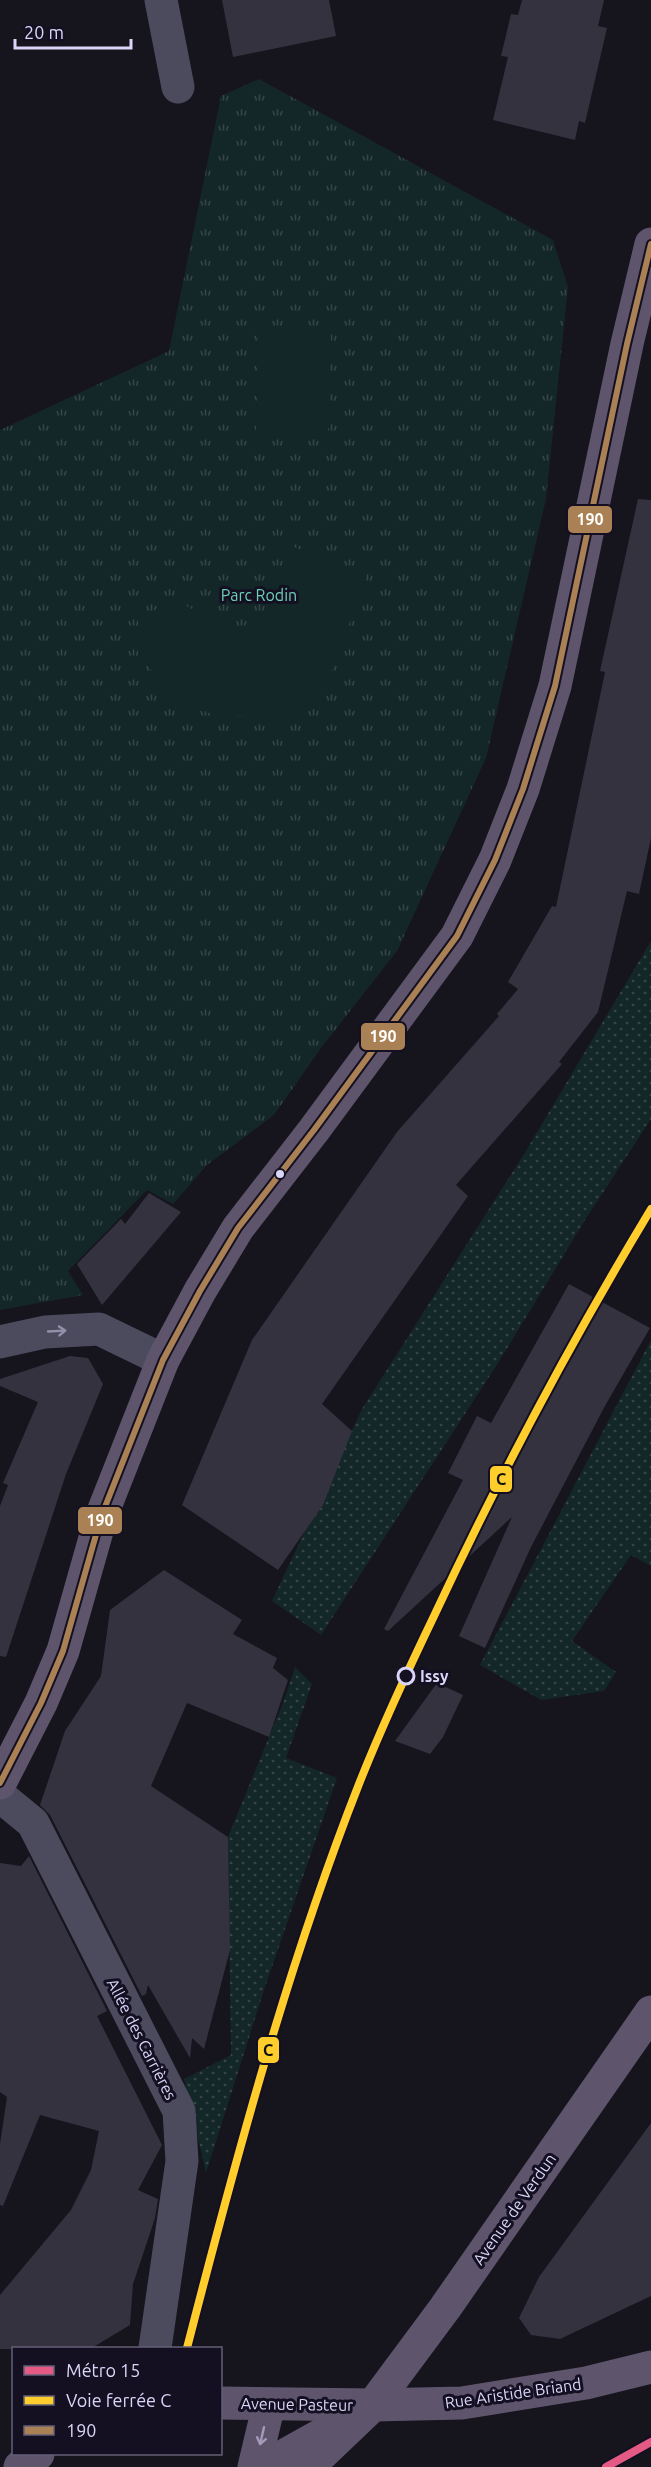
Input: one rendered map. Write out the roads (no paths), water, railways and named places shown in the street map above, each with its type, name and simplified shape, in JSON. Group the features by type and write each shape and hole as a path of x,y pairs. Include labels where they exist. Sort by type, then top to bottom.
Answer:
{"main road":[{"path":"0,1783 63,1651 101,1517 163,1360 200,1291 238,1228 314,1130 457,936 495,860 523,789 555,686 627,344 651,244"},
{"name":"Avenue de Verdun","path":"373,2405 445,2308 651,2012"},
{"name":"Rue Aristide Briand","path":"373,2405 462,2403 586,2383 651,2367"},
{"name":"Avenue Pasteur","path":"222,2403 373,2405"},
{"path":"255,2467 269,2404"},
{"path":"269,2467 271,2463 373,2405"},
{"path":"308,2467 373,2405"},
{"path":"21,2467 37,2455"}],"street":[{"path":"161,0 178,87"},
{"path":"0,1342 45,1332 99,1329 163,1360"},
{"name":"Allée des Carrières","path":"0,1796 33,1823 179,2111 182,2161 155,2347"}],"metro line":[{"name":"15","path":"606,2467 651,2442"}],"rail line":[{"name":"C","path":"187,2347 264,2063 333,1853 368,1762 415,1656 511,1459 565,1358 651,1209"}],"place":[{"name":"Issy","path":"406,1676"}],"park label":[{"name":"Parc Rodin","path":"259,595"}]}
